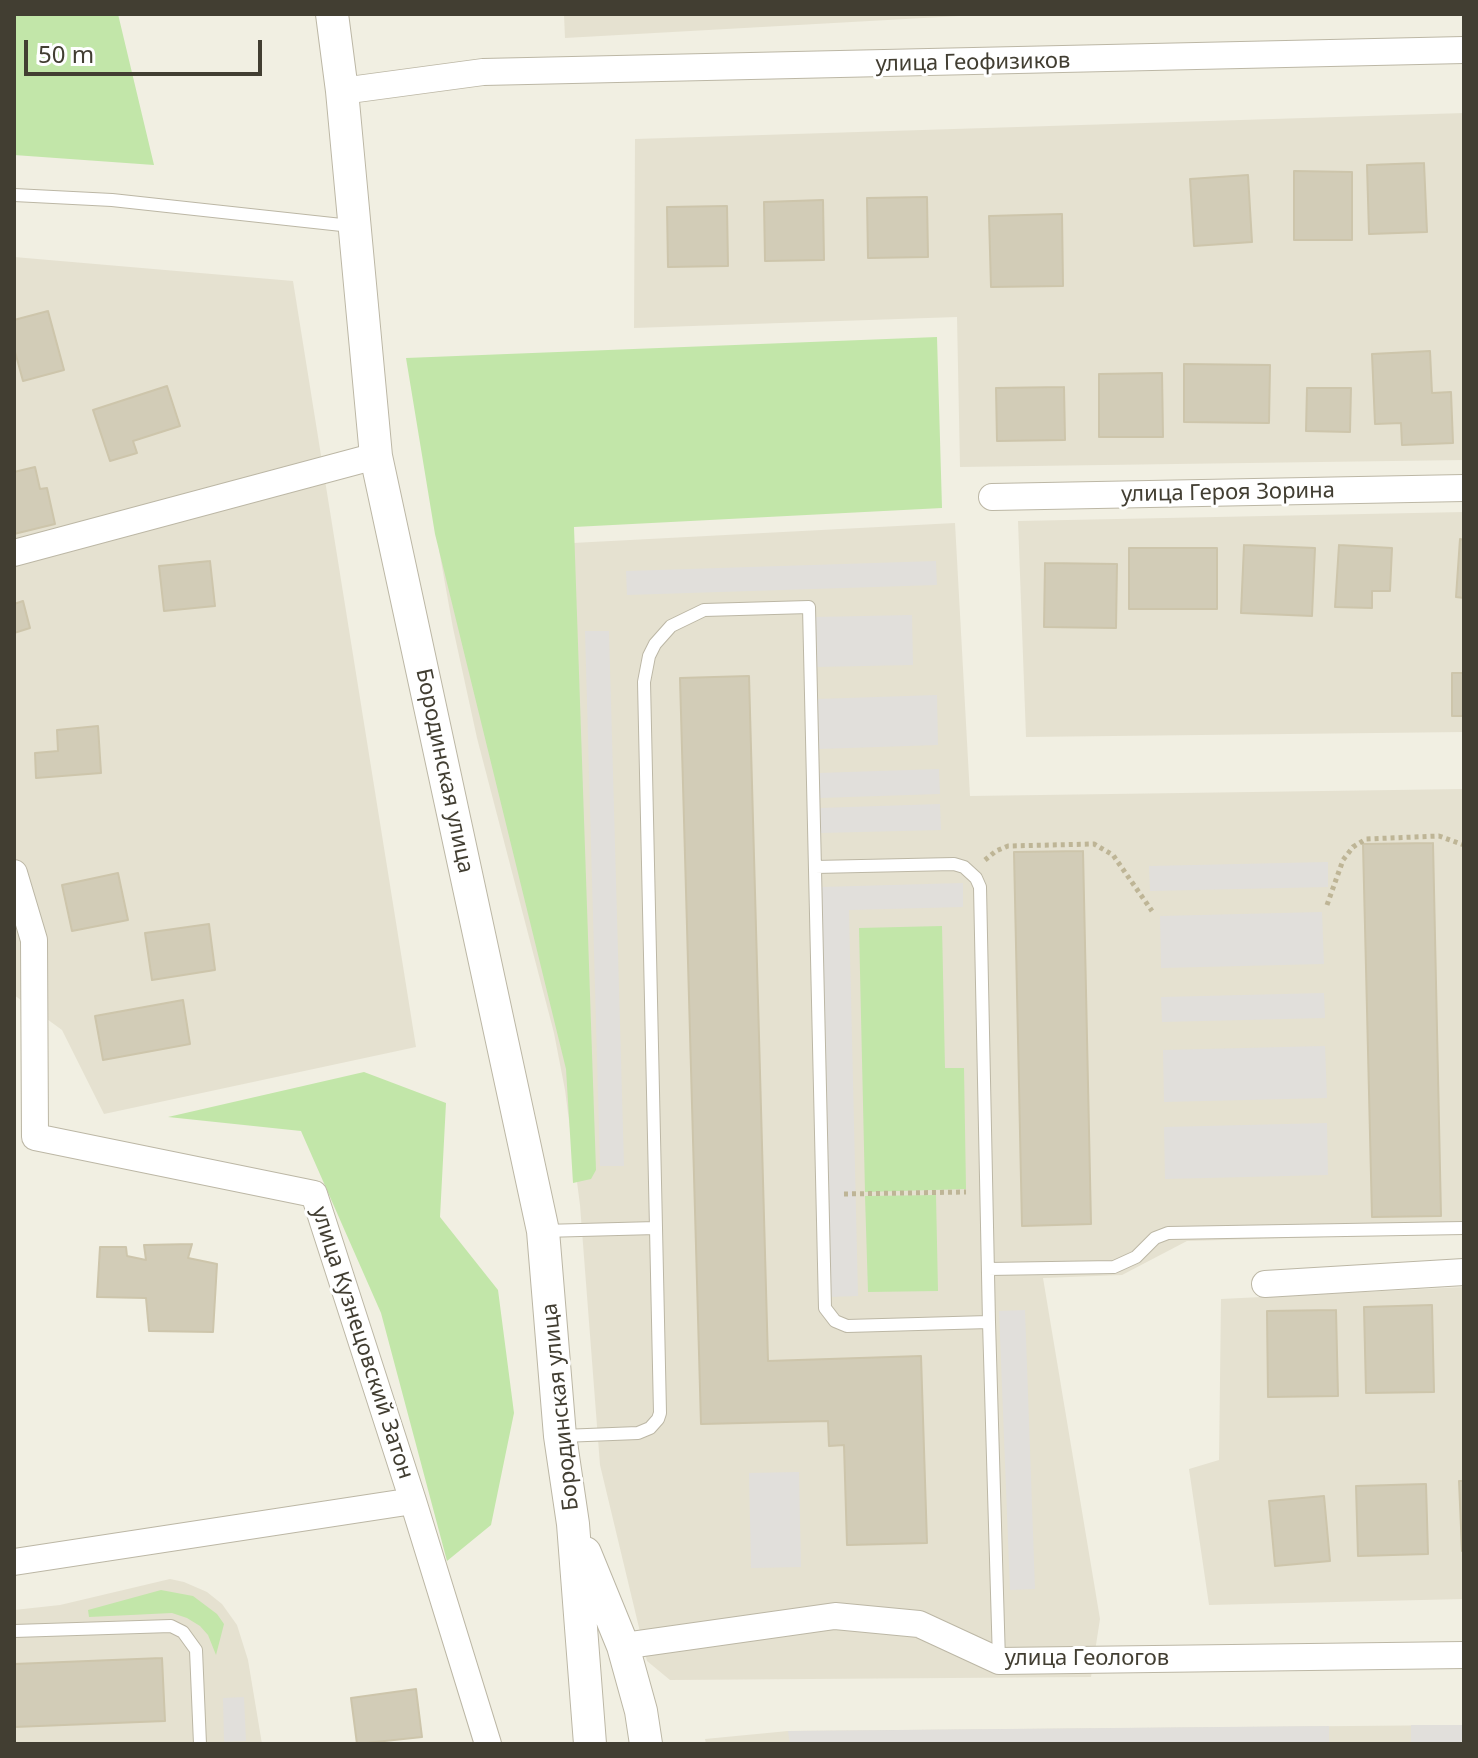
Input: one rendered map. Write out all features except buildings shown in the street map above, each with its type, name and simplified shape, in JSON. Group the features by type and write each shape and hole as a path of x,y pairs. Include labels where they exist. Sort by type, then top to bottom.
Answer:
{"street":[{"name":"Бородинская улица","path":"332,14 376,456 543,1231 560,1436 573,1524 590,1744"},
{"name":"улица Геофизиков","path":"342,91 483,72 1464,50"},
{"path":"14,553 376,456"},
{"name":"улица Героя Зорина","path":"992,497 1464,488"},
{"name":"улица Кузнецовский Затон","path":"14,873 34,940 25,1138 314,1194 488,1744"},
{"path":"1265,1284 1464,1272"},
{"path":"14,1562 413,1501"},
{"name":"Бородинская улица","path":"573,1524 623,1646 641,1711 646,1744"},
{"name":"улица Геологов","path":"623,1646 835,1616 919,1624 999,1661 1464,1655"}],"lane":[{"path":"14,195 112,200 355,226"},
{"path":"560,1436 638,1433 650,1428 660,1413 644,682 645,669 655,644 663,634 682,618 704,610 809,607 825,1308 835,1321 847,1326 989,1322"},
{"path":"815,867 954,864 971,871 980,887 999,1661"},
{"path":"543,1231 656,1228"},
{"path":"988,1269 1114,1267 1136,1257 1155,1238 1168,1233 1464,1228"},
{"path":"14,1631 171,1626 183,1632 196,1650 200,1744"}],"path":[{"path":"1327,905 1348,852 1366,839 1439,836 1464,845"},
{"path":"971,871 996,851 1008,846 1094,844 1113,855 1152,911"},
{"path":"822,1195 987,1191"}],"shaded area":[{"path":"564,14 995,14 565,38"},
{"path":"1464,113 1464,460 960,467 957,317 634,328 635,139"},
{"path":"14,257 293,281 416,1047 104,1114 62,1030 14,995"},
{"path":"1464,512 1464,732 1026,737 1018,521"},
{"path":"955,523 970,796 1464,789 1464,1233 1187,1241 1122,1275 1043,1278 1100,1619 1091,1677 670,1680 647,1661 600,1465 580,1205 565,1090 554,1033 477,738 439,550"},
{"path":"936,561 937,585 627,595 626,571"},
{"path":"912,615 913,665 815,667 814,617"},
{"path":"585,631 609,631 624,1166 600,1166"},
{"path":"937,695 938,745 818,749 816,699"},
{"path":"939,769 940,794 819,798 818,773"},
{"path":"940,804 941,830 820,833 819,808"},
{"path":"1328,862 1328,887 1150,891 1149,866"},
{"path":"963,883 963,907 849,910 858,1296 829,1297 820,887"},
{"path":"1322,912 1324,964 1161,968 1160,916"},
{"path":"1324,993 1325,1018 1162,1022 1161,997"},
{"path":"1325,1046 1327,1098 1164,1102 1163,1050"},
{"path":"1327,1123 1328,1175 1165,1179 1164,1127"},
{"path":"1464,1287 1464,1599 1209,1605 1189,1469 1219,1460 1221,1299"},
{"path":"1025,1310 1035,1589 1010,1590 999,1311"},
{"path":"799,1472 801,1567 751,1568 749,1473"},
{"path":"170,1579 207,1592 222,1604 237,1625 248,1660 262,1744 14,1744 14,1610 60,1605"},
{"path":"244,1697 246,1741 224,1742 223,1698"},
{"path":"1411,1725 1464,1725 1464,1744 1411,1744"},
{"path":"1464,1725 1464,1744 706,1744 705,1739 788,1731"},
{"path":"1329,1726 1329,1744 790,1744 788,1731"}],"green space":[{"path":"14,14 118,14 154,165 14,155"},
{"path":"937,337 942,508 574,527 596,1170 591,1179 573,1183 566,1069 435,534 406,358"},
{"path":"942,926 945,1068 964,1068 966,1189 865,1192 859,928"},
{"path":"364,1072 446,1103 440,1217 498,1290 514,1413 491,1525 447,1561 381,1313 301,1131 168,1117"},
{"path":"936,1195 938,1291 868,1292 865,1196"},
{"path":"161,1590 193,1596 217,1614 224,1624 216,1655 208,1635 200,1626 172,1613 89,1617 88,1610"}]}
